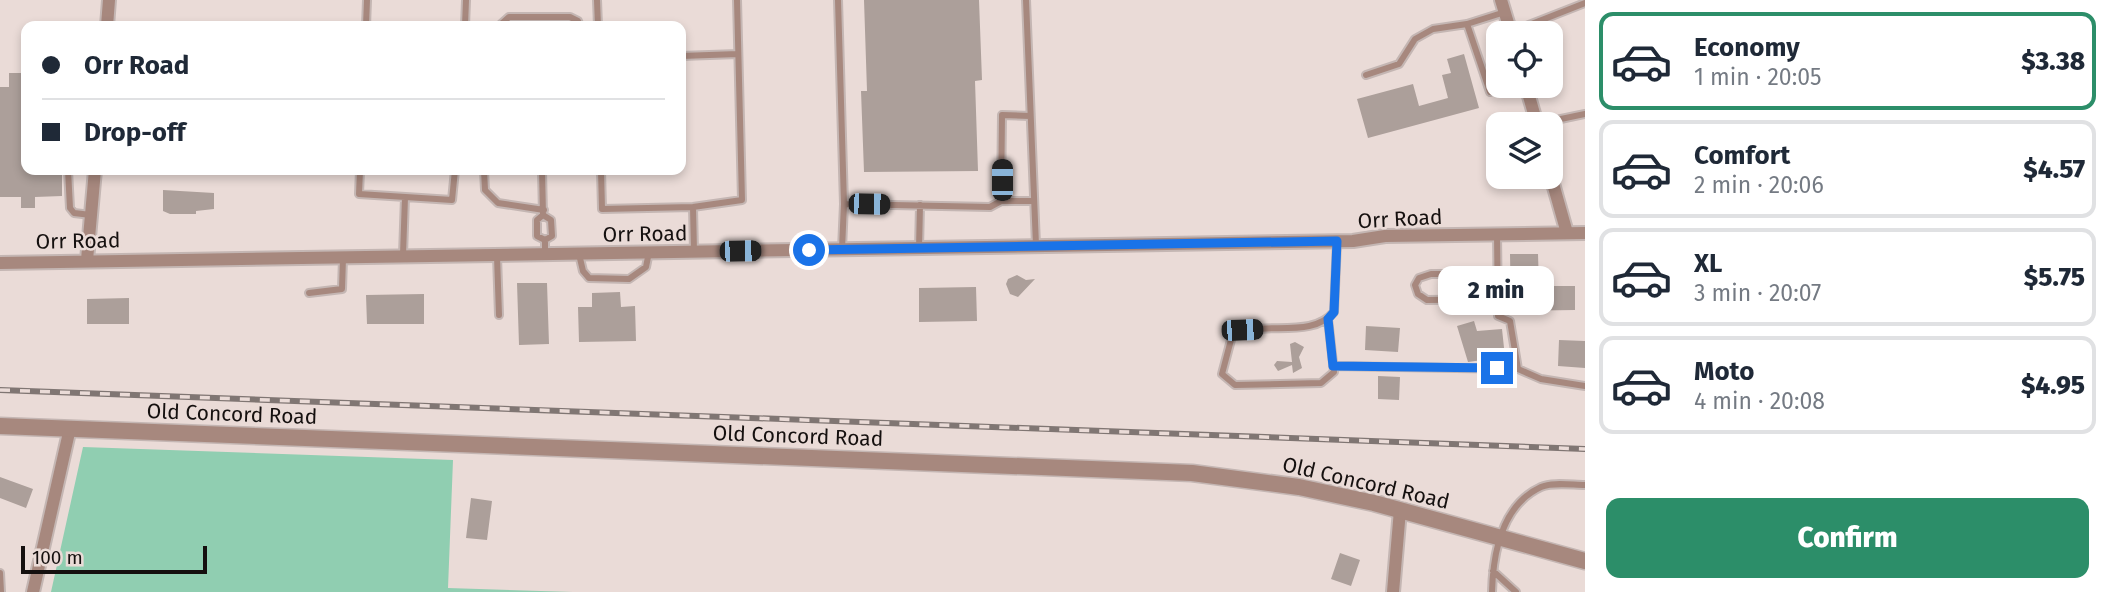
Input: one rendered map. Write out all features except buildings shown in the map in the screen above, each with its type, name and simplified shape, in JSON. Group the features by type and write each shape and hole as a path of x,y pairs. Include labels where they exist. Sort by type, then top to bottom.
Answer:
{"street":[{"path":"107,21 109,0"},
{"path":"87,260 95,175"},
{"path":"1555,189 1567,233"},
{"name":"Orr Road","path":"0,263 1036,247 1585,233"},
{"name":"Old Concord Road","path":"0,426 1192,472 1299,487 1400,510 1585,561"},
{"path":"33,592 69,428"},
{"path":"1393,592 1400,510"}],"lane":[{"path":"366,21 367,0"},
{"path":"465,21 466,0"},
{"path":"597,0 598,21"},
{"path":"601,175 602,209 693,206 742,201 737,0"},
{"path":"838,0 844,204 842,249"},
{"path":"1026,0 1036,247"},
{"path":"1541,21 1585,3"},
{"path":"1366,75 1399,64 1415,39 1433,29 1466,23 1503,6"},
{"path":"505,21 509,17 570,18 578,21"},
{"path":"1466,23 1486,80"},
{"path":"686,56 738,54"},
{"path":"1563,119 1585,114"},
{"path":"1002,201 1002,115 1030,116"},
{"path":"68,175 70,208 74,213 91,215"},
{"path":"360,175 359,194 452,200 454,175"},
{"path":"484,175 485,190 498,203 543,212 551,220 552,236 545,240"},
{"path":"542,175 543,212 537,220 537,236 545,240"},
{"path":"403,257 405,197"},
{"path":"844,204 990,207 1002,201 1034,201"},
{"path":"919,248 920,205"},
{"path":"693,206 694,252"},
{"path":"1497,234 1498,316 1510,321 1518,369"},
{"path":"545,240 545,255"},
{"path":"1328,319 1334,372 1321,383 1235,385 1222,374 1232,336 1242,330 1292,328 1328,319 1334,312 1337,241"},
{"path":"579,254 583,271 589,278 629,279 646,267 649,252"},
{"path":"497,256 499,315"},
{"path":"309,293 342,289 343,258"},
{"path":"1497,274 1431,274 1419,278 1415,285 1418,294 1427,300 1498,299"},
{"path":"1333,366 1518,369 1541,379 1585,386"},
{"path":"1492,592 1500,538 1515,505 1543,486 1585,485"},
{"path":"1493,571 1516,592"},
{"path":"0,573 1,592"}],"green space":[{"path":"83,447 453,460 448,588 573,592 51,592"}],"railway":[{"path":"0,390 1585,449"}],"route":[{"path":"809,250 1109,247 1337,241 1334,312 1328,319 1333,366 1497,368"}]}
